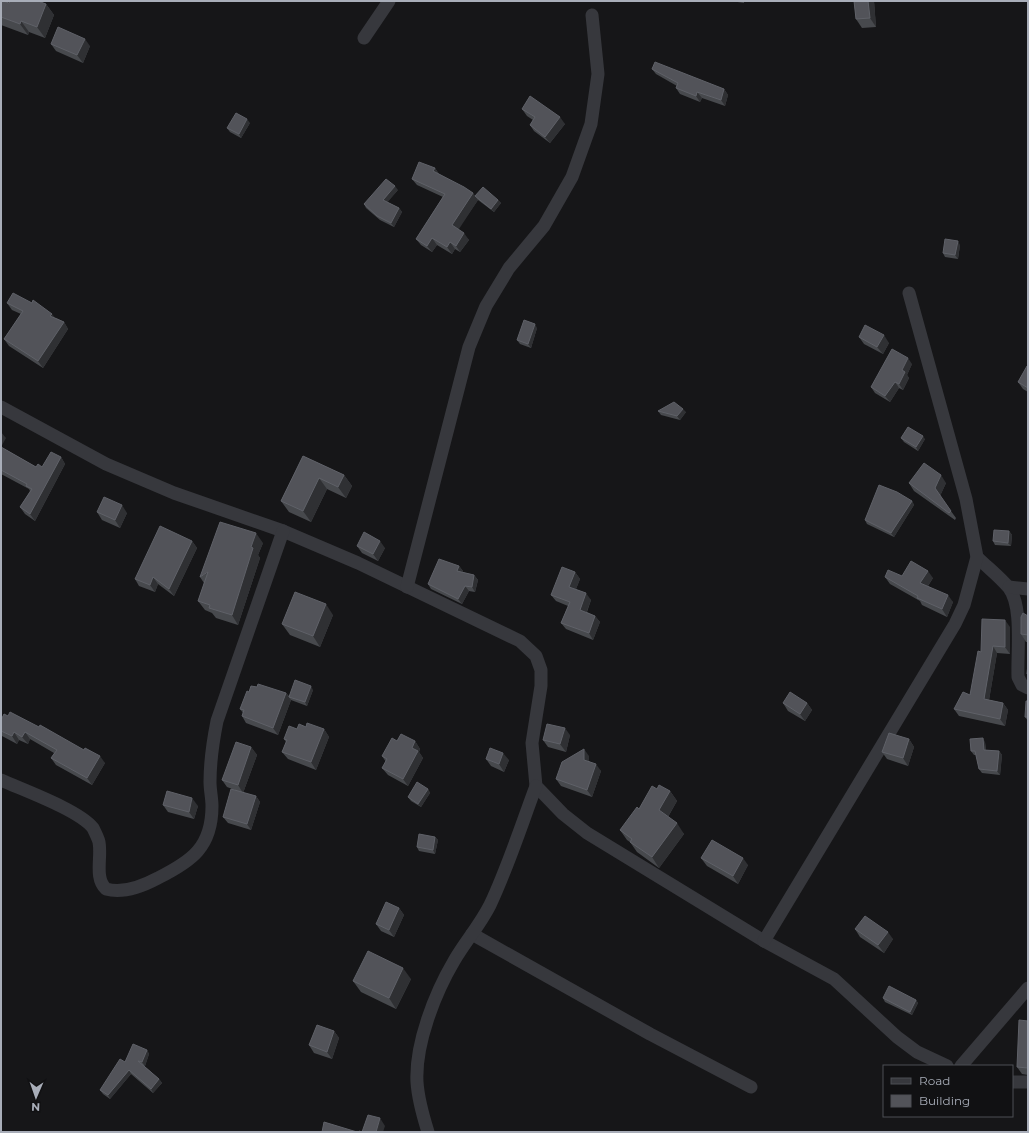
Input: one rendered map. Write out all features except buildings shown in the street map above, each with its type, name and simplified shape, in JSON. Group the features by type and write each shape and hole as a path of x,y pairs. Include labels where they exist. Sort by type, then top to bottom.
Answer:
{"street":[{"path":"364,38 389,1"},
{"path":"407,586 469,347 486,306 510,268 544,226 572,177 591,124 598,74 592,15"},
{"path":"764,941 955,624 964,605 977,557 966,499 909,293"},
{"path":"1,407 113,467 174,493 283,531 358,562 520,641 536,656 541,670 541,686 532,743 536,786 502,880 489,907 454,962 437,997 421,1041 417,1081 423,1117 428,1132"},
{"path":"1,780 79,817 92,828 98,840 100,851 100,881 106,889 116,891 128,890 143,885 179,868 196,854 206,840 211,823 212,752 217,721 283,531"},
{"path":"977,557 1009,587 1016,601 1018,616 1018,677 1022,685 1028,688"},
{"path":"1009,587 1028,589"},
{"path":"536,786 563,814 587,833 764,941 834,979 897,1037 917,1052 945,1065"},
{"path":"472,934 644,1030 751,1087"},
{"path":"962,1065 1028,988"},
{"path":"1013,1082 1028,1082"}]}
